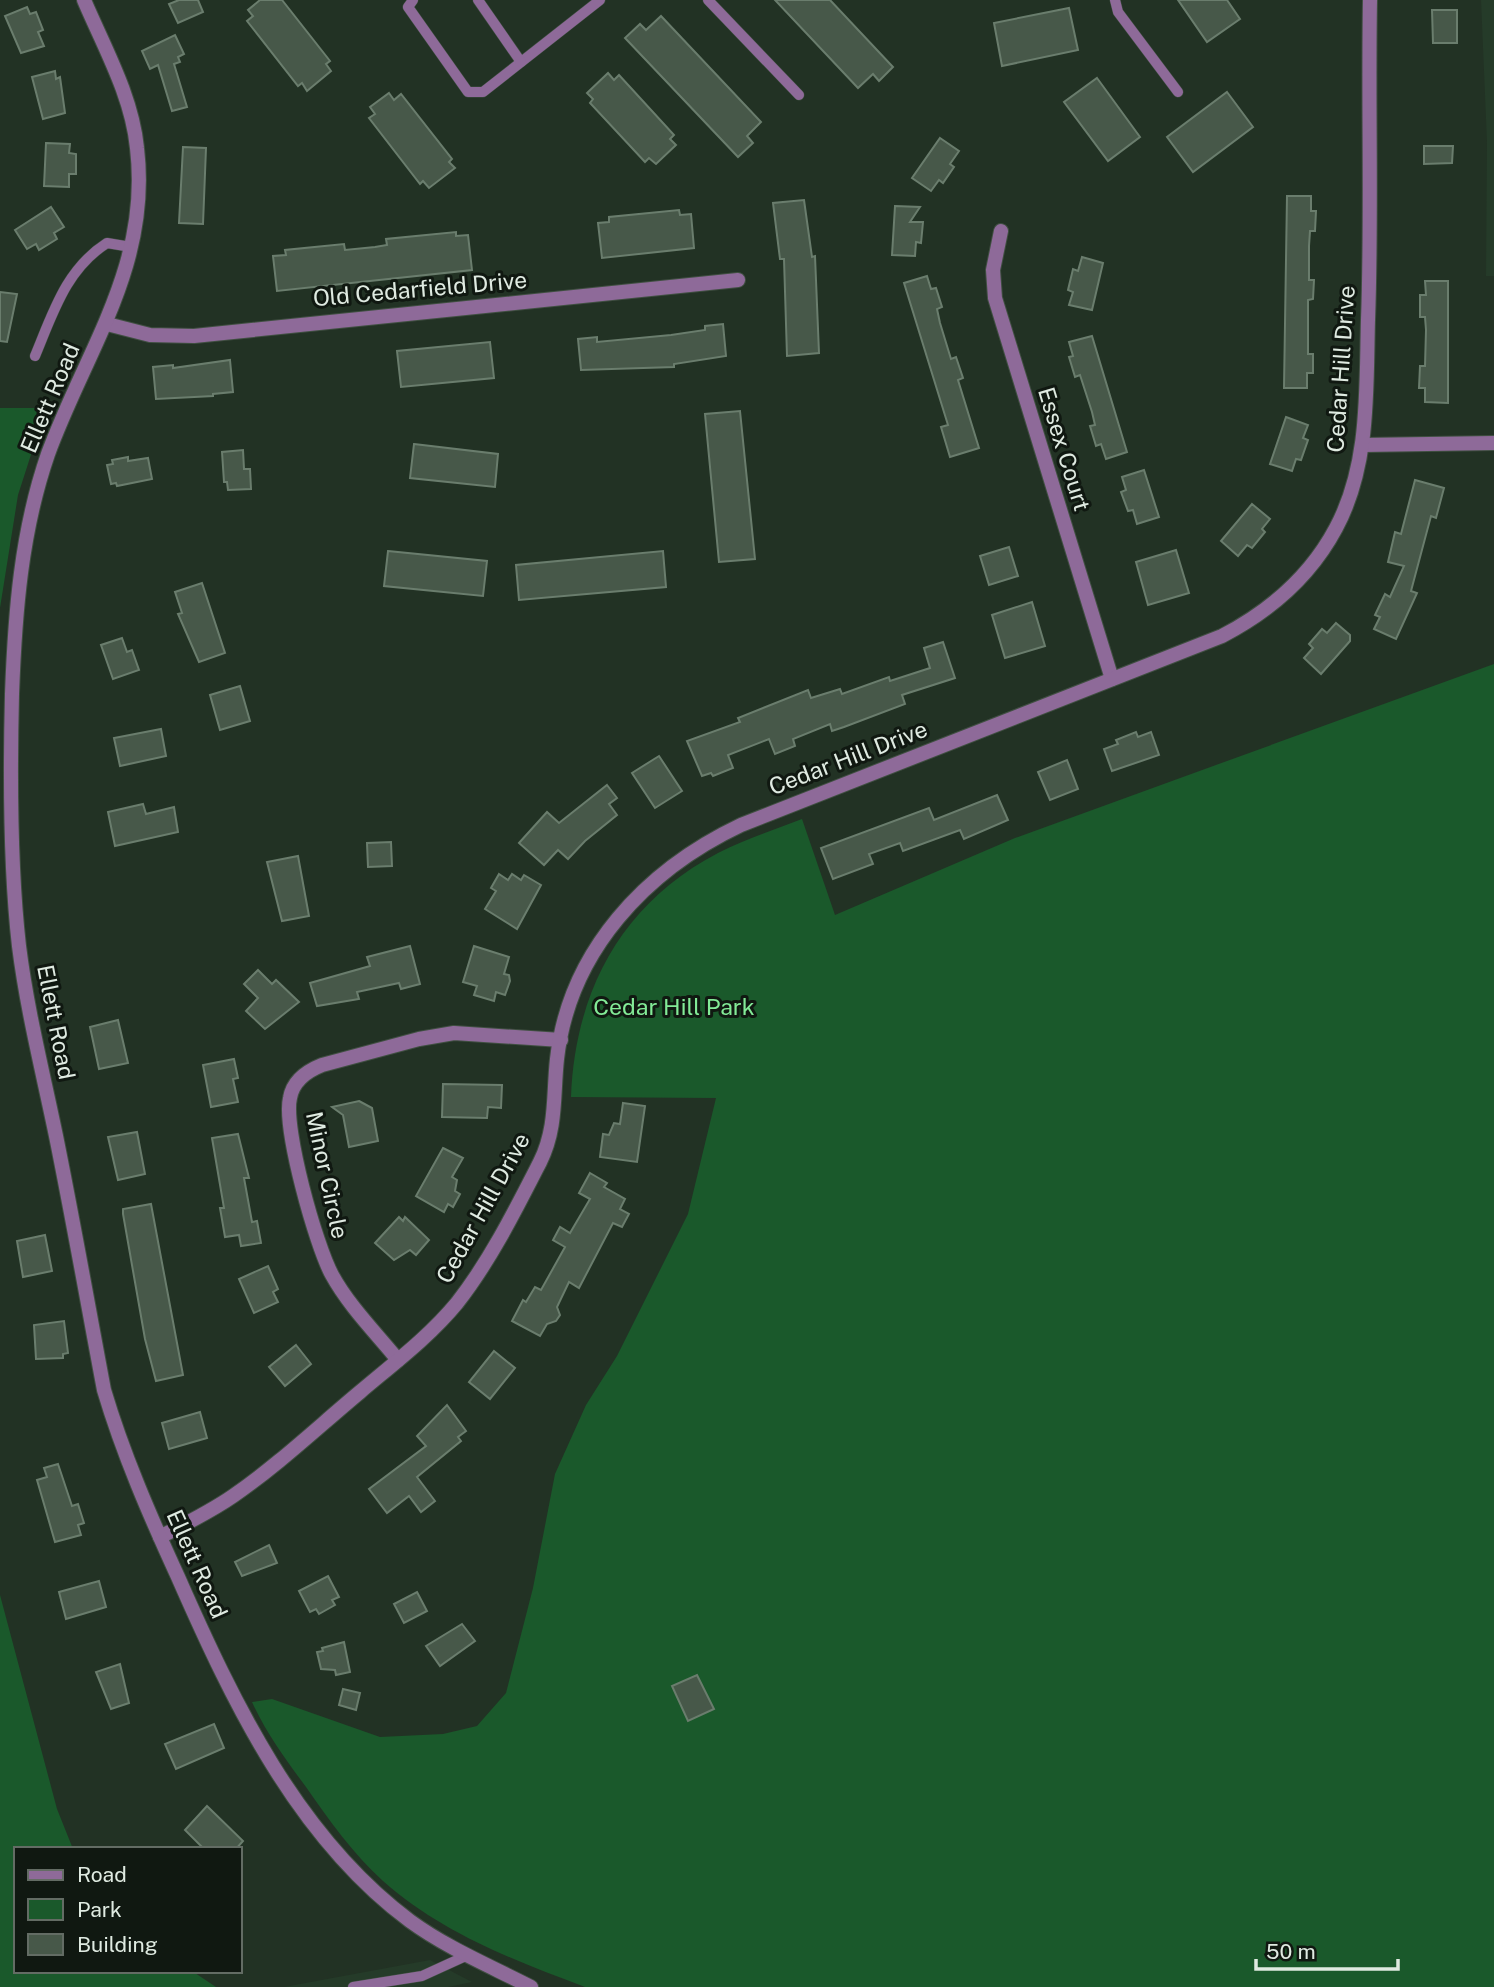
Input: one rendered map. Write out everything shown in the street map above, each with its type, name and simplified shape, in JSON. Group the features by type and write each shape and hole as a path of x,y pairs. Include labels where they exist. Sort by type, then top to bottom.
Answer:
{"street":[{"name":"Ellett Road","path":"84,0 127,101 136,139 138,208 131,247 107,324 49,453 34,500 21,566 12,697 16,911 25,988 104,1390 120,1441 160,1537 233,1698 286,1784 335,1849 373,1889 410,1920 468,1955 531,1987"},
{"name":"Cedar Hill Drive","path":"160,1537 233,1496 429,1334 466,1290 540,1161 554,1119 561,1040 574,990 604,935 637,895 690,851 741,825 1222,636 1257,616 1284,595 1316,560 1337,526 1351,489 1362,444 1370,261 1370,0"},
{"name":"Essex Court","path":"1001,231 993,270 995,298 1112,679"},
{"name":"Old Cedarfield Drive","path":"107,324 150,335 194,336 737,280"},
{"path":"1362,444 1494,443"},
{"name":"Minor Circle","path":"398,1360 336,1283 317,1245 289,1113 293,1089 309,1070 322,1065 436,1035 473,1032 561,1040"}],"lane":[{"path":"412,0 408,7 468,92 483,92 600,0"},
{"path":"478,0 521,62"},
{"path":"708,0 799,95"},
{"path":"1115,0 1118,12 1178,92"},
{"path":"35,356 66,282 107,243 131,247"},
{"path":"354,1987 422,1976 468,1955"}],"shaded area":[{"path":"1481,0 1494,0 1494,276 1486,276 1487,142"},
{"path":"430,1960 472,1982 448,1987 284,1987"}],"green space":[{"path":"0,408 46,408 18,495 0,608"},
{"name":"Cedar Hill Park","path":"1494,664 1494,1987 585,1987 505,1955 454,1930 429,1916 372,1871 352,1849 277,1746 252,1702 272,1699 380,1737 443,1734 477,1726 506,1693 533,1588 555,1474 586,1405 617,1356 688,1214 716,1098 571,1097 582,1021 594,986 610,954 630,924 655,897 684,873 718,853 802,819 835,915 1015,838"},
{"path":"0,1595 57,1809 72,1847 14,1847 14,1973 195,1973 216,1987 0,1987"}],"building":[{"path":"179,0 198,0 203,12 178,23 169,4"},
{"path":"260,0 282,0 330,61 326,64 331,71 307,91 302,83 298,86 247,21 253,16 248,10"},
{"path":"775,0 830,0 893,67 879,81 873,74 858,88"},
{"path":"1178,0 1227,0 1240,19 1207,42"},
{"path":"27,7 30,14 36,12 43,30 38,32 44,46 21,53 5,16"},
{"path":"1069,8 1078,50 1002,66 994,23"},
{"path":"1432,10 1457,10 1457,43 1433,43"},
{"path":"661,16 761,122 747,136 753,143 738,157 625,38 640,24 646,30"},
{"path":"175,35 184,54 178,57 180,62 174,64 187,107 172,111 158,65 150,69 142,51"},
{"path":"55,71 56,79 60,77 65,113 43,119 32,77"},
{"path":"608,73 614,80 619,75 674,135 670,139 676,145 656,164 649,158 645,162 590,103 593,99 587,93"},
{"path":"1097,78 1140,137 1108,161 1064,102"},
{"path":"1227,92 1253,127 1193,172 1167,137"},
{"path":"389,93 394,100 401,94 452,159 449,162 455,168 429,188 423,181 420,184 369,118 375,114 370,107"},
{"path":"940,138 959,151 950,164 954,167 943,183 939,180 931,191 912,178"},
{"path":"46,143 70,144 69,153 76,154 76,174 69,174 69,187 44,186"},
{"path":"1424,146 1453,146 1452,163 1424,164"},
{"path":"183,147 206,148 203,224 179,223"},
{"path":"1287,196 1311,196 1311,211 1316,211 1315,231 1310,231 1309,246 1309,280 1314,280 1313,299 1308,300 1308,354 1313,354 1313,373 1307,373 1307,388 1284,388"},
{"path":"804,200 812,257 815,256 819,353 787,356 784,259 780,259 773,203"},
{"path":"895,206 920,207 910,222 923,222 921,243 916,242 915,256 892,255"},
{"path":"51,207 64,227 54,233 57,239 39,250 36,244 27,249 15,230"},
{"path":"679,210 680,215 691,214 694,248 602,258 598,223 609,222 609,217"},
{"path":"456,232 456,236 468,235 472,270 277,291 273,256 286,255 285,250 344,244 345,250 375,247 387,245 386,239"},
{"path":"1082,257 1103,263 1092,310 1069,305 1073,292 1068,290 1073,269 1078,271"},
{"path":"927,276 931,289 936,288 942,307 937,309 940,323 951,359 956,357 963,378 958,380 979,448 950,457 941,427 948,425 904,283"},
{"path":"1425,281 1448,281 1448,403 1425,402 1425,388 1419,388 1420,366 1425,366 1426,330 1425,317 1420,317 1420,295 1426,295"},
{"path":"0,292 17,294 7,342 0,341"},
{"path":"723,324 726,356 674,364 674,367 581,370 578,339 597,337 597,342 671,335 705,330 705,326"},
{"path":"1092,336 1127,452 1106,459 1101,444 1096,446 1090,426 1095,425 1092,412 1080,375 1075,377 1069,357 1073,356 1069,342"},
{"path":"490,342 494,378 401,387 397,351"},
{"path":"230,360 233,392 213,396 156,399 153,367 173,365 173,368"},
{"path":"740,411 755,559 719,562 705,414"},
{"path":"1286,417 1308,425 1303,438 1308,440 1301,460 1296,459 1292,471 1270,464"},
{"path":"414,444 498,454 495,487 410,478"},
{"path":"243,450 244,469 250,469 251,489 228,490 227,482 224,482 222,452"},
{"path":"128,457 128,461 148,458 152,479 117,486 116,483 111,484 107,465 113,464 112,460"},
{"path":"1144,470 1159,517 1137,524 1133,510 1128,511 1121,492 1126,490 1122,477"},
{"path":"1415,480 1444,488 1436,518 1431,516 1411,591 1417,593 1396,639 1374,629 1380,617 1375,615 1385,594 1390,597 1404,566 1388,562 1395,532 1401,534"},
{"path":"1252,504 1270,519 1262,529 1265,532 1252,548 1247,545 1238,556 1221,541"},
{"path":"1009,547 1018,576 989,585 980,556"},
{"path":"1176,550 1189,593 1148,605 1136,562"},
{"path":"388,551 487,561 483,596 384,586"},
{"path":"663,551 666,587 519,600 516,565"},
{"path":"202,583 225,653 199,662 178,614 182,613 175,592"},
{"path":"1032,602 1045,646 1005,658 992,615"},
{"path":"1336,623 1350,635 1350,641 1321,674 1304,658 1313,648 1309,644 1322,629 1327,633"},
{"path":"122,638 127,652 132,650 139,670 113,679 101,645"},
{"path":"943,642 955,678 902,695 905,704 844,727 832,731 830,724 793,739 795,746 775,754 769,739 728,755 733,768 713,776 711,773 702,776 687,741 740,722 738,718 808,690 811,698 840,689 842,694 889,677 890,681 930,668 924,648"},
{"path":"240,686 250,721 220,730 210,695"},
{"path":"161,729 166,756 120,766 114,738"},
{"path":"1136,732 1138,737 1151,732 1159,755 1112,771 1104,749 1118,744 1116,740"},
{"path":"659,756 682,791 655,808 632,773"},
{"path":"1067,760 1078,789 1050,800 1038,772"},
{"path":"607,785 617,798 609,804 617,815 568,859 558,850 544,865 519,843 547,812 559,823"},
{"path":"997,795 1008,820 964,839 960,830 903,851 900,843 869,854 873,864 833,879 821,848 929,808 934,820"},
{"path":"143,804 146,814 174,807 178,832 115,846 108,812"},
{"path":"391,842 392,866 368,867 367,843"},
{"path":"298,856 309,916 282,921 267,862"},
{"path":"499,874 508,880 512,874 521,880 524,875 541,885 517,929 485,909 496,891 491,888"},
{"path":"410,946 420,984 401,989 399,983 357,992 359,999 317,1006 310,983 370,966 367,957"},
{"path":"474,946 509,957 504,974 509,975 510,981 505,995 496,992 494,1001 474,995 477,986 463,982"},
{"path":"258,970 272,984 276,980 299,1002 265,1029 246,1011 258,998 244,984"},
{"path":"118,1020 128,1063 99,1069 90,1027"},
{"path":"234,1059 238,1078 233,1079 238,1102 211,1107 203,1065"},
{"path":"443,1084 502,1085 501,1108 488,1107 487,1118 442,1117"},
{"path":"359,1101 372,1108 378,1141 349,1147 343,1115 332,1107"},
{"path":"623,1103 645,1106 637,1162 600,1157 603,1134 609,1135 614,1123 620,1124"},
{"path":"137,1132 145,1174 118,1180 108,1137"},
{"path":"238,1134 249,1178 244,1178 252,1222 257,1221 261,1243 241,1246 239,1235 225,1237 220,1208 224,1208 212,1138"},
{"path":"443,1148 463,1158 452,1177 457,1180 455,1191 460,1194 453,1207 448,1204 444,1212 416,1196"},
{"path":"590,1173 607,1183 604,1187 625,1199 620,1209 629,1214 622,1227 613,1223 579,1288 569,1282 557,1307 560,1315 556,1321 547,1324 540,1336 512,1321 523,1300 526,1302 535,1287 541,1290 565,1247 553,1240 560,1227 570,1233 590,1199 579,1193"},
{"path":"151,1204 183,1375 156,1381 145,1339 123,1214 123,1209"},
{"path":"399,1217 403,1221 405,1217 429,1240 416,1255 410,1250 394,1260 375,1243"},
{"path":"45,1235 52,1271 23,1277 17,1241"},
{"path":"268,1266 278,1289 273,1292 278,1302 254,1313 239,1279"},
{"path":"64,1321 68,1353 63,1354 63,1358 36,1359 34,1325"},
{"path":"296,1345 311,1364 285,1386 269,1367"},
{"path":"494,1351 515,1368 490,1399 469,1382"},
{"path":"447,1405 466,1431 458,1437 461,1441 417,1477 435,1501 421,1512 409,1496 387,1513 369,1489 426,1446 417,1436"},
{"path":"200,1412 207,1438 169,1449 162,1423"},
{"path":"58,1464 72,1506 78,1504 84,1523 78,1525 81,1535 55,1542 37,1480 47,1477 44,1468"},
{"path":"269,1545 277,1563 242,1576 235,1562"},
{"path":"328,1576 339,1597 332,1600 335,1605 319,1614 316,1609 310,1612 299,1591"},
{"path":"99,1581 106,1607 66,1619 59,1592"},
{"path":"417,1592 427,1611 404,1623 394,1604"},
{"path":"462,1624 475,1641 440,1666 426,1646"},
{"path":"344,1642 350,1672 336,1675 335,1670 321,1669 317,1652"},
{"path":"120,1664 129,1703 111,1709 96,1672"},
{"path":"697,1675 714,1709 688,1721 672,1686"},
{"path":"343,1689 360,1693 356,1710 339,1705"},
{"path":"214,1724 224,1748 176,1769 165,1744"},
{"path":"207,1806 243,1841 238,1847 202,1847 185,1830"}]}
